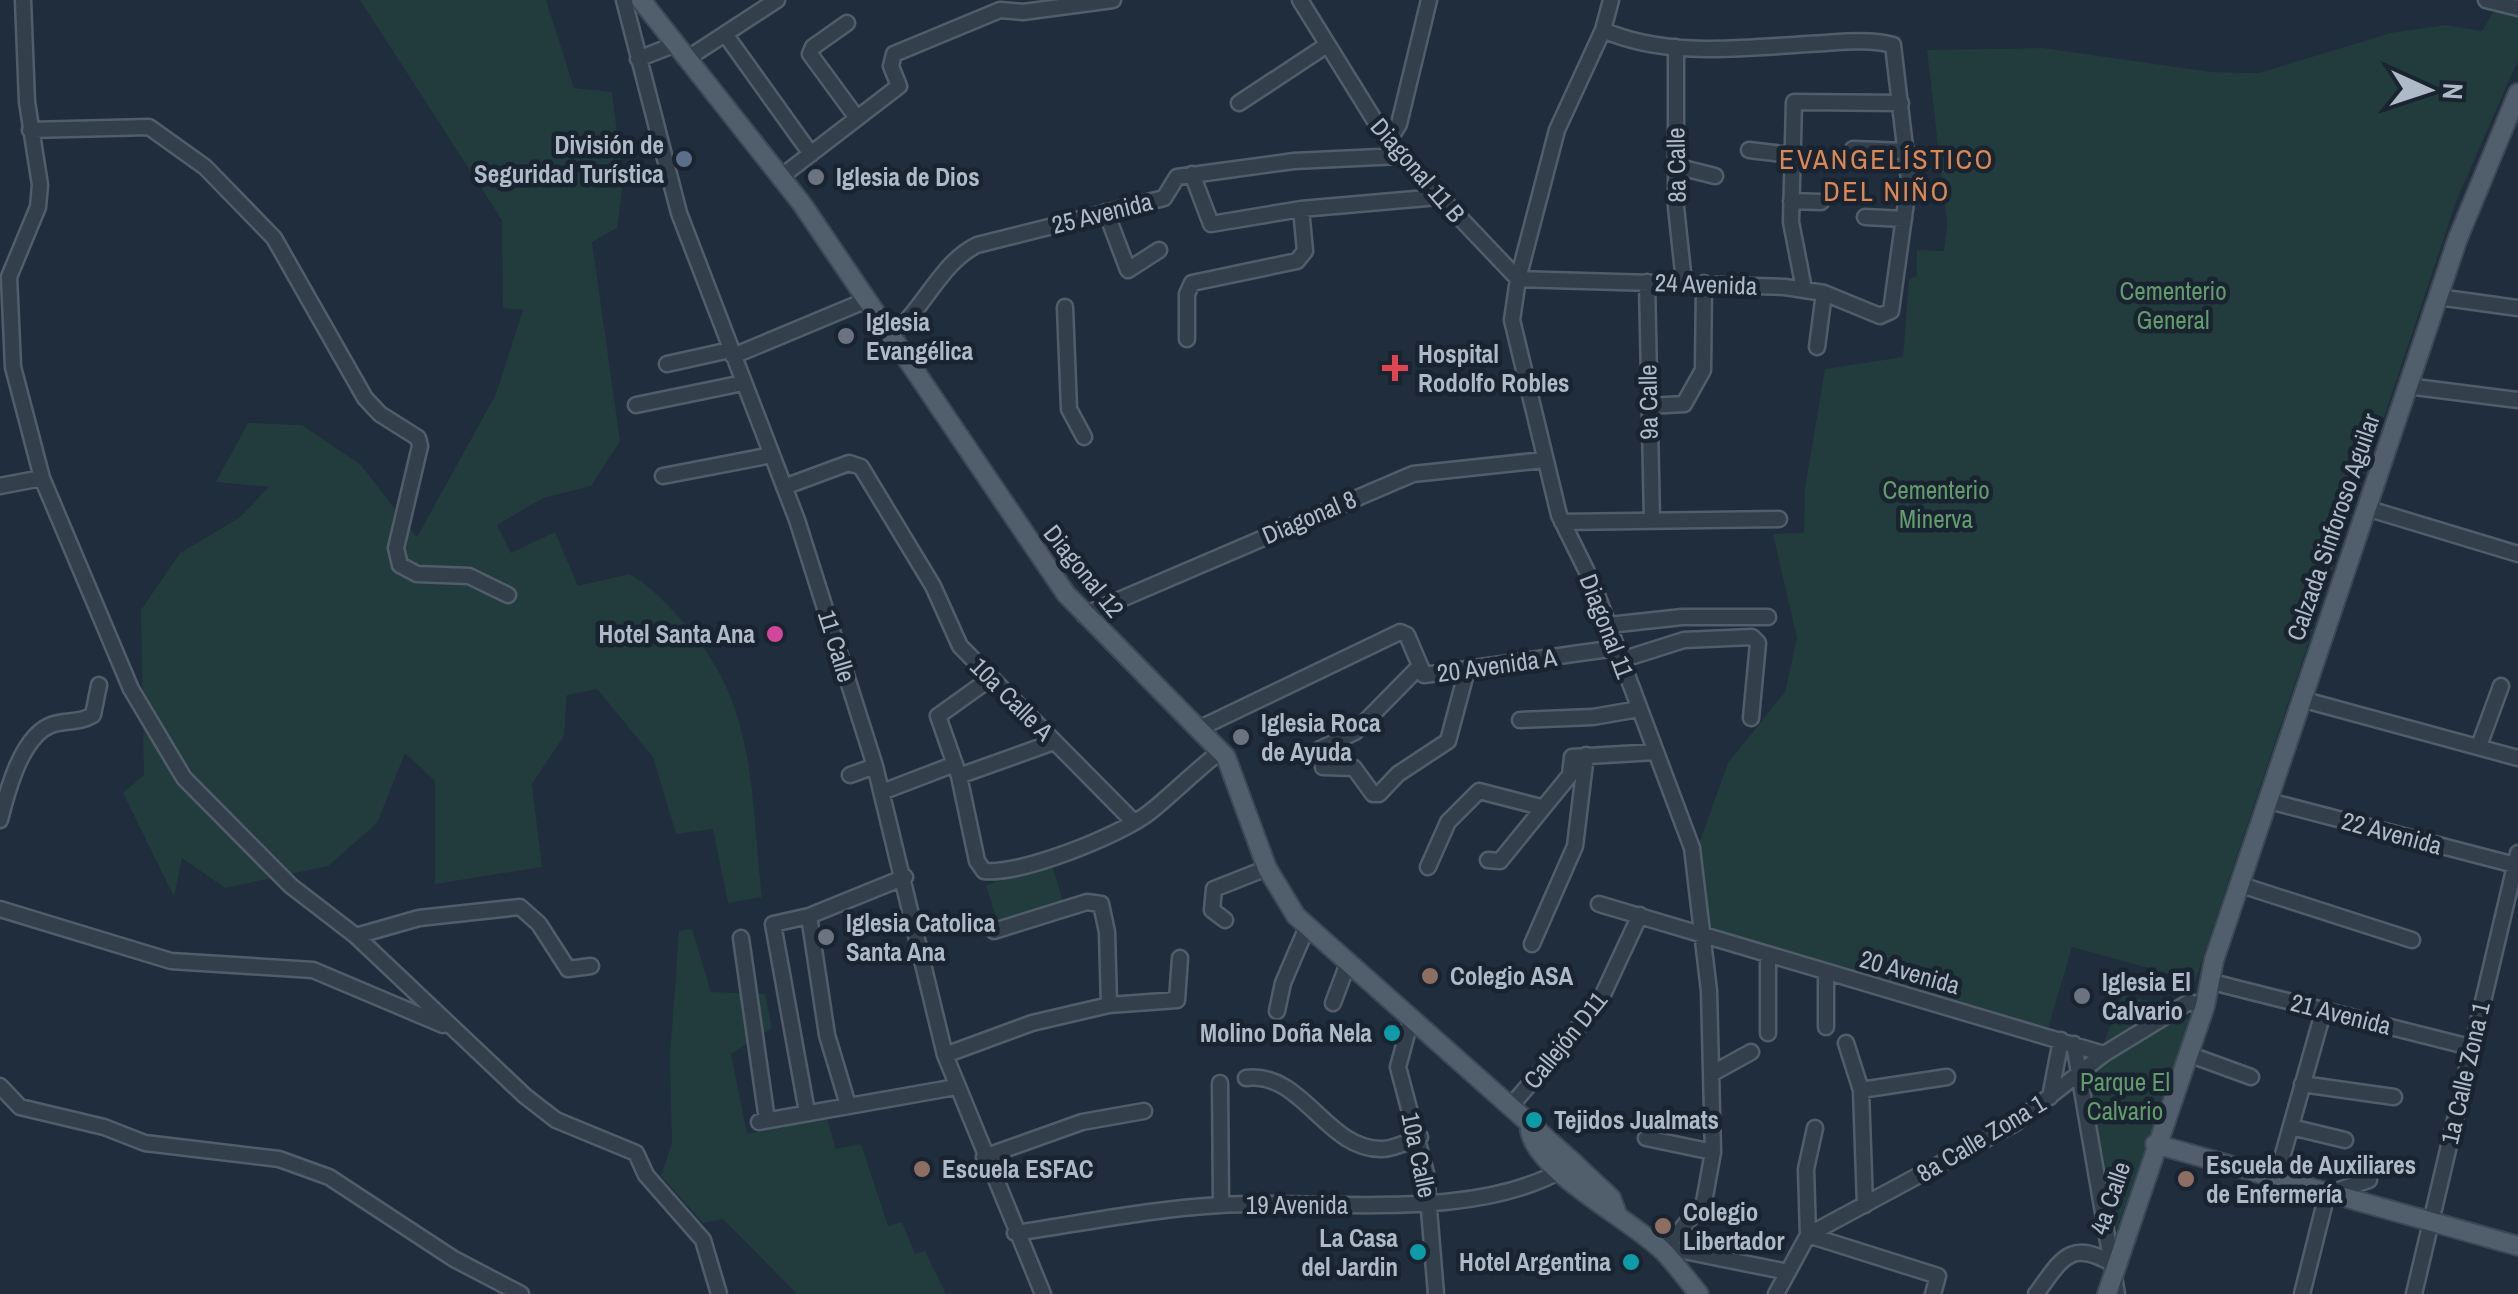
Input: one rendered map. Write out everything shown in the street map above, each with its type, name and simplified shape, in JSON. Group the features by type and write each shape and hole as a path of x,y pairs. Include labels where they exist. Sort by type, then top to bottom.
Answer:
{"main road":[{"name":"Diagonal 12","path":"641,0 782,176 1016,526 1084,615 1222,751 1238,784 1267,868 1307,927 1510,1107 1567,1167 1611,1198 1616,1211 1666,1250 1698,1294"},
{"name":"Calzada Sinforoso Aguilar","path":"2443,298 2470,203 2518,93"},
{"name":"Calzada Sinforoso Aguilar","path":"2206,1006 2214,960 2245,886 2412,386 2443,298 2518,118"},
{"name":"4a Calle","path":"2107,1294 2155,1144 2206,1006"},
{"path":"2155,1144 2518,1246"}],"street":[{"path":"23,0 30,130 40,185 38,207 8,278 14,367 42,478 131,690 184,778 291,886 356,936 500,1076 556,1120 636,1153 646,1175 703,1240 720,1294"},
{"name":"11 Calle","path":"624,0 679,214 784,487 875,766 905,877 945,1055 1015,1234 1043,1294"},
{"path":"638,59 682,51 725,34 777,0"},
{"path":"782,176 900,86 890,62 897,52 1005,9 1023,12 1114,0"},
{"name":"Diagonal 11 B","path":"1300,0 1388,142 1518,279"},
{"path":"1388,142 1399,124 1429,0"},
{"name":"Diagonal 11","path":"1611,0 1603,30 1561,118 1518,279 1513,329 1562,522 1609,626 1691,842 1704,933 1713,1073 1713,1152 1704,1202 1666,1250"},
{"path":"2486,0 2518,8"},
{"path":"848,23 813,47 810,54 858,118"},
{"path":"1603,30 1676,47 1723,50 1849,42 1892,45 1907,151 1909,197 1904,219 1865,217"},
{"path":"725,34 812,154"},
{"path":"1239,102 1327,45"},
{"name":"8a Calle","path":"1676,47 1675,166 1684,282"},
{"path":"1804,289 1792,232 1794,102 1900,103"},
{"path":"30,130 149,128 205,167 274,238 316,304 364,398 380,414 418,438 420,446 396,548 400,565 418,574 469,576 508,595"},
{"path":"1854,149 1907,151"},
{"path":"1749,150 1791,155"},
{"name":"25 Avenida","path":"891,335 971,248 1164,198 1175,178 1192,174 1294,161 1400,156"},
{"path":"1675,166 1715,176"},
{"path":"1192,174 1209,224 1300,210 1438,197"},
{"path":"1791,201 1822,202"},
{"path":"1187,339 1187,294 1192,282 1297,262 1304,250 1300,210"},
{"path":"1106,212 1128,270 1159,250"},
{"name":"24 Avenida","path":"1518,279 1704,282 1804,289 1888,316 1904,219"},
{"name":"9a Calle","path":"1646,282 1652,521"},
{"path":"1648,406 1684,404 1702,374 1704,282"},
{"path":"1817,347 1824,293"},
{"path":"2443,298 2518,308"},
{"path":"667,364 732,353 867,300"},
{"path":"1065,307 1069,408 1084,437"},
{"path":"636,404 743,383"},
{"path":"2412,386 2518,400"},
{"path":"663,476 772,454"},
{"name":"Diagonal 8","path":"1084,615 1402,477 1436,469 1544,460"},
{"name":"10a Calle A","path":"784,487 857,464 933,586 957,643 1132,820"},
{"path":"0,486 42,478"},
{"path":"2372,510 2518,554"},
{"path":"1562,522 1779,518"},
{"path":"1609,626 1682,617 1768,617"},
{"name":"20 Avenida A","path":"1198,730 1364,648 1405,633 1424,675 1619,654 1684,640 1756,639 1750,718"},
{"path":"1419,667 1352,734 1320,749 1323,767 1355,769 1372,792 1379,794 1398,774 1448,740 1467,670"},
{"path":"990,678 938,714 957,770 976,862 984,871 1012,868 1077,850 1149,813 1222,751"},
{"path":"0,820 7,791 32,740 53,724 79,722 93,715 98,685"},
{"path":"2479,746 2501,686"},
{"path":"2306,700 2518,758"},
{"path":"1520,720 1593,717 1639,709"},
{"path":"882,792 1054,742"},
{"path":"1579,756 1655,752"},
{"path":"1488,860 1500,861 1570,776 1579,756"},
{"path":"1532,944 1574,846 1579,756"},
{"path":"850,775 875,766"},
{"path":"1428,868 1448,822 1478,790 1540,808"},
{"name":"22 Avenida","path":"2273,802 2516,859"},
{"name":"1a Calle Zona 1","path":"2414,1294 2516,859"},
{"path":"1226,920 1214,916 1214,889 1267,868"},
{"path":"807,1112 774,920 809,916 905,877"},
{"path":"2245,886 2412,940"},
{"path":"994,931 1088,902 1101,904 1107,932 1109,1005"},
{"name":"20 Avenida","path":"1599,904 2104,1054"},
{"path":"356,936 419,918 520,907 540,924 568,969 590,966"},
{"path":"0,910 172,962 313,970 452,1029"},
{"path":"809,916 827,1035 848,1105"},
{"name":"Callejón D11","path":"1510,1107 1599,1003 1640,916"},
{"path":"1277,1012 1283,984 1307,927"},
{"path":"742,938 763,1121 956,1087"},
{"path":"1768,955 1768,1033"},
{"path":"945,1055 1032,1024 1109,1005 1176,1000 1180,958"},
{"path":"1333,1003 1348,963"},
{"path":"1826,973 1826,1026"},
{"name":"21 Avenida","path":"2212,982 2470,1047"},
{"name":"8a Calle Zona 1","path":"1808,1235 2014,1124 2104,1054 2188,1002 2206,1006"},
{"path":"2276,1179 2324,1009"},
{"name":"10a Calle","path":"1411,1019 1398,1066 1420,1137 1431,1203 1436,1294"},
{"path":"2067,1042 2078,1074 2118,1294"},
{"path":"2050,1097 2067,1042"},
{"path":"1846,1043 1861,1090 1865,1204"},
{"path":"1713,1073 1751,1052"},
{"path":"2188,1054 2252,1077"},
{"path":"1246,1078 1265,1076 1320,1112 1336,1131 1375,1148 1420,1137"},
{"path":"1861,1090 1946,1076"},
{"path":"1220,1084 1221,1205"},
{"path":"2302,1084 2394,1097"},
{"path":"0,1086 20,1107 104,1127 146,1143 279,1159 330,1177 454,1260 521,1294"},
{"path":"984,1157 1082,1122 1144,1111"},
{"path":"2291,1127 2345,1140"},
{"path":"1776,1294 1808,1235 1806,1169 1816,1128"},
{"path":"1646,1138 1713,1152"},
{"name":"19 Avenida","path":"1015,1234 1148,1211 1221,1205 1431,1203 1526,1184 1567,1167"},
{"path":"2302,1294 2328,1194 2369,1180"},
{"path":"1808,1235 1938,1276 1933,1294"},
{"path":"1666,1250 1788,1272"},
{"path":"2036,1294 2070,1254 2087,1251 2114,1265"}],"green space":[{"path":"360,0 546,0 574,88 612,92 623,183 617,228 592,242 620,441 591,486 543,498 497,525 511,553 555,532 578,586 629,574 636,578 665,602 703,647 723,679 745,747 762,897 728,903 713,829 676,834 653,757 597,689 567,695 564,736 532,784 542,867 435,884 435,781 405,753 377,823 328,866 225,888 182,858 174,897 123,793 144,775 141,610 180,553 239,518 269,487 216,482 248,423 302,425 361,465 417,537 496,394 523,310 503,308 502,220"},
{"name":"Cementerio General","path":"2496,7 2518,14 2518,60 2457,199 2195,981 2072,947 2047,1032 1709,934 1697,849 1728,763 1785,692 1797,638 1773,534 1804,533 1805,488 1825,369 1903,357 1909,279 1917,276 1917,250 1944,251 1947,224 1927,50 2043,48 2211,72 2259,73 2391,33 2445,25 2482,31"},
{"path":"1052,865 1064,904 998,924 986,885"},
{"path":"692,929 711,992 765,994 772,1028 731,1054 747,1134 827,1118 836,1149 861,1144 888,1226 902,1222 915,1254 925,1251 946,1294 797,1294 723,1219 703,1223 661,1176 672,1143 670,1058 679,931"},
{"path":"2122,995 2180,1008 2101,1051"},
{"name":"Parque El Calvario","path":"2182,1014 2191,1022 2114,1236 2108,1237 2084,1087 2089,1072"}],"place":[{"name":"División de Seguridad Turística","path":"684,159"},
{"name":"Iglesia de Dios","path":"816,177"},
{"name":"Iglesia Evangélica","path":"846,336"},
{"name":"Hospital Rodolfo Robles","path":"1395,368"},
{"name":"Hotel Santa Ana","path":"775,634"},
{"name":"Iglesia Roca de Ayuda","path":"1241,737"},
{"name":"Iglesia Catolica Santa Ana","path":"826,937"},
{"name":"Colegio ASA","path":"1430,976"},
{"name":"Iglesia El Calvario","path":"2082,996"},
{"name":"Molino Doña Nela","path":"1392,1033"},
{"name":"Tejidos Jualmats","path":"1534,1120"},
{"name":"Escuela ESFAC","path":"922,1169"},
{"name":"Escuela de Auxiliares de Enfermería","path":"2186,1179"},
{"name":"Colegio Libertador","path":"1663,1226"},
{"name":"La Casa del Jardin","path":"1418,1252"},
{"name":"Hotel Argentina","path":"1631,1262"}],"district":[{"name":"EVANGELÍSTICO DEL NIÑO","path":"1887,175"}],"park label":[{"name":"Cementerio Minerva","path":"1936,504"}]}
